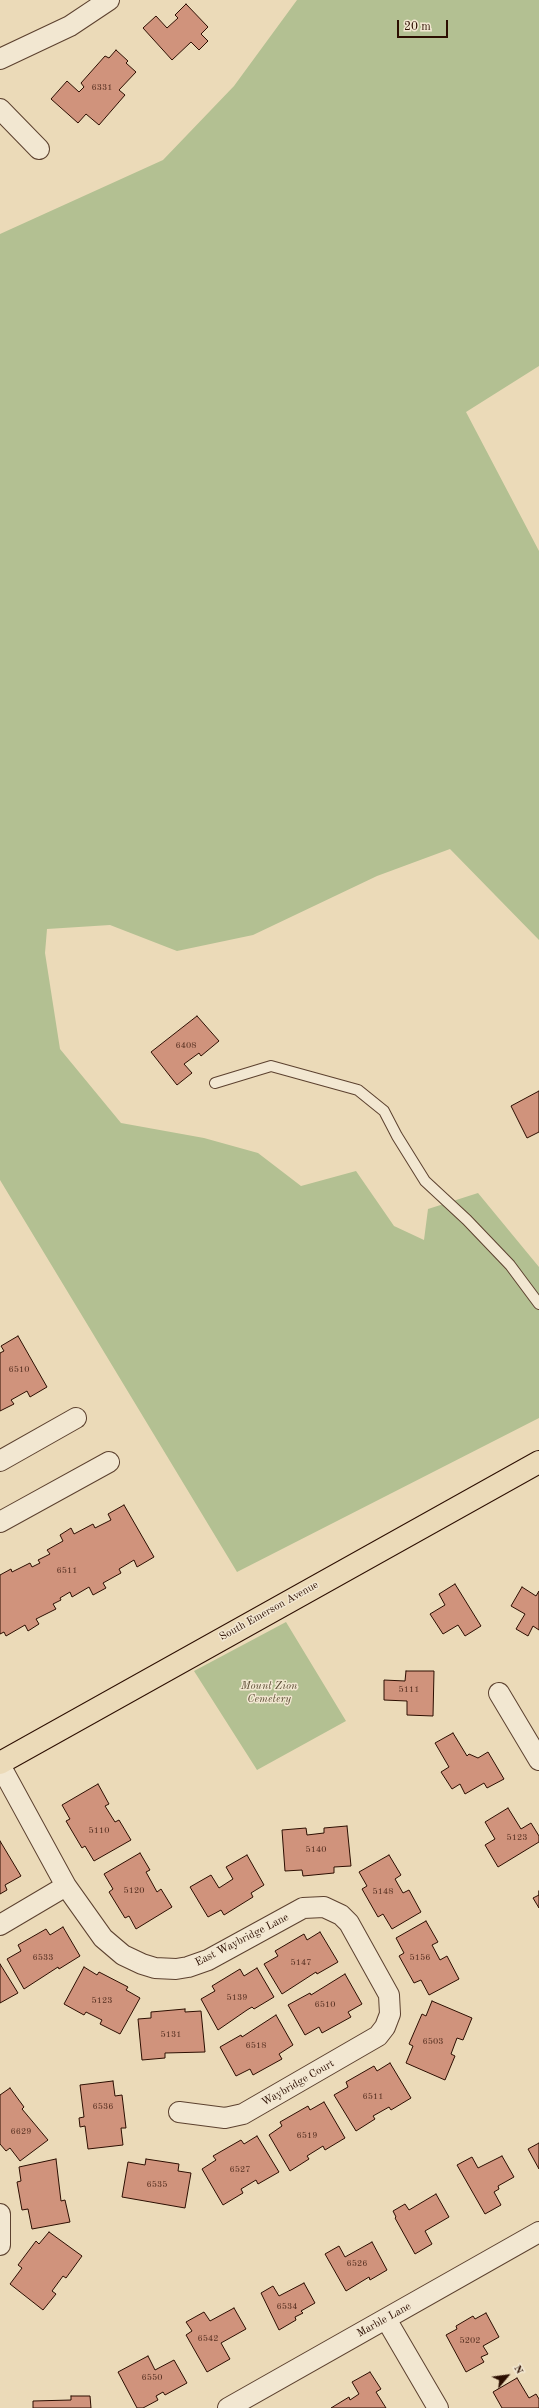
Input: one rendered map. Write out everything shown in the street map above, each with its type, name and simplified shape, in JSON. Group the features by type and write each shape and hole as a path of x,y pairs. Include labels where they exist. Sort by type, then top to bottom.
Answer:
{"main road":[{"name":"South Emerson Avenue","path":"0,1764 539,1462"}],"street":[{"path":"0,59 70,26 108,0"},
{"path":"0,109 39,149"},
{"path":"0,1461 76,1418"},
{"path":"0,1522 109,1462"},
{"path":"500,1693 539,1760"},
{"name":"East Waybridge Lane","path":"0,1764 66,1886 103,1938 123,1955 155,1968 176,1969 197,1965 303,1908 315,1906 331,1909 341,1915 349,1923 389,1995 391,2004"},
{"path":"0,1925 66,1886"},
{"name":"Waybridge Court","path":"179,2112 225,2118 243,2114 378,2036 389,2019 391,2004"},
{"path":"0,2214 0,2245"},
{"name":"Marble Lane","path":"228,2408 539,2232"},
{"path":"386,2319 438,2408"}],"lane":[{"path":"215,1083 271,1066 358,1090 384,1112 425,1181 467,1220 510,1265 539,1304"}],"green space":[{"path":"297,0 539,0 539,366 466,412 539,551 539,940 450,849 377,876 253,935 177,951 110,925 47,929 45,953 60,1049 121,1123 204,1138 258,1153 301,1186 356,1171 394,1226 424,1240 428,1209 478,1193 539,1267 539,1418 237,1572 0,1180 0,234 163,160 234,86"},
{"name":"Mount Zion Cemetery","path":"286,1622 346,1721 257,1770 194,1671"}],"building":[{"path":"186,4 208,27 201,34 208,41 199,50 191,42 172,60 143,28 156,16 167,28 178,18 175,15"},
{"path":"116,50 128,61 126,63 136,72 119,90 125,95 99,125 86,114 78,123 51,99 67,81 79,92 84,87 81,83 105,56 109,58"},
{"path":"197,1016 219,1041 201,1056 199,1053 184,1064 192,1073 177,1085 151,1052"},
{"path":"539,1091 539,1132 527,1138 511,1106"},
{"path":"18,1336 47,1387 30,1397 27,1391 11,1400 14,1404 0,1411 0,1353 4,1351 1,1346"},
{"path":"124,1505 154,1557 137,1567 134,1560 119,1569 121,1573 103,1583 106,1588 93,1595 89,1587 72,1597 70,1592 60,1598 61,1600 53,1604 56,1609 36,1619 39,1624 28,1631 25,1625 6,1636 4,1632 0,1634 0,1575 11,1569 12,1572 30,1563 32,1567 40,1563 38,1560 50,1554 47,1550 63,1541 60,1535 71,1528 74,1534 93,1524 95,1528 111,1520 108,1514"},
{"path":"455,1584 481,1626 465,1636 458,1625 443,1634 430,1614 445,1605 439,1594"},
{"path":"522,1587 536,1596 539,1591 539,1630 533,1626 528,1636 516,1629 525,1614 511,1606"},
{"path":"406,1671 434,1671 433,1716 407,1715 407,1701 384,1700 384,1680 405,1681"},
{"path":"453,1733 467,1756 469,1754 478,1758 488,1752 504,1779 487,1788 484,1783 465,1794 460,1784 452,1789 441,1772 449,1767 435,1743"},
{"path":"98,1784 109,1804 105,1806 115,1822 119,1820 131,1840 94,1861 85,1846 82,1848 66,1821 70,1819 62,1805"},
{"path":"508,1808 521,1829 531,1823 539,1836 539,1842 498,1867 485,1845 495,1839 485,1822"},
{"path":"347,1826 351,1866 334,1867 334,1873 303,1876 302,1870 285,1871 282,1830 306,1828 307,1835 324,1833 324,1828"},
{"path":"0,1841 21,1876 5,1885 7,1890 0,1894"},
{"path":"140,1853 150,1870 146,1872 157,1892 161,1889 172,1907 136,1929 129,1916 125,1918 109,1892 113,1889 104,1874"},
{"path":"247,1855 264,1885 251,1893 253,1897 224,1915 221,1910 208,1917 190,1887 211,1875 219,1888 233,1879 226,1867"},
{"path":"389,1855 401,1875 395,1879 403,1893 409,1890 421,1912 392,1929 383,1914 378,1917 362,1889 367,1886 359,1872"},
{"path":"539,1895 539,1908 533,1898"},
{"path":"426,1921 438,1942 432,1945 440,1960 447,1956 459,1979 429,1995 421,1980 414,1983 399,1956 404,1953 396,1938"},
{"path":"63,1927 80,1956 59,1969 58,1967 24,1989 7,1959 21,1951 18,1945 46,1929 50,1935"},
{"path":"320,1932 338,1962 317,1974 316,1972 282,1994 264,1964 278,1956 275,1951 304,1934 307,1940"},
{"path":"0,1964 18,1993 0,2003"},
{"path":"84,1967 97,1975 99,1972 128,1987 126,1990 140,1998 120,2034 100,2024 102,2020 86,2012 84,2015 64,2004"},
{"path":"257,1968 274,1997 254,2009 252,2007 218,2030 201,1999 215,1991 212,1986 240,1969 244,1976"},
{"path":"345,1974 362,2004 348,2012 351,2017 322,2033 319,2027 305,2035 288,2005 310,1993 311,1995"},
{"path":"432,2001 472,2018 463,2040 457,2038 451,2054 455,2056 445,2080 406,2063 413,2046 409,2044 422,2014 426,2016"},
{"path":"185,2009 185,2012 201,2011 205,2052 165,2053 165,2058 142,2060 138,2019 151,2018 151,2012"},
{"path":"276,2015 293,2045 279,2054 282,2059 253,2075 250,2069 236,2076 220,2047 241,2035 242,2037"},
{"path":"390,2063 411,2098 391,2110 389,2107 373,2116 375,2119 356,2131 334,2095 348,2087 346,2082 374,2066 377,2071"},
{"path":"113,2081 115,2096 122,2095 126,2128 121,2128 123,2145 88,2149 85,2126 80,2127 79,2118 84,2117 80,2085"},
{"path":"10,2088 24,2107 22,2109 48,2140 20,2161 10,2148 6,2151 0,2144 0,2095"},
{"path":"324,2102 345,2138 325,2150 323,2146 307,2156 309,2159 290,2171 269,2135 282,2126 280,2122 308,2106 310,2110"},
{"path":"257,2136 279,2172 258,2184 256,2180 241,2189 243,2193 223,2205 202,2169 216,2160 213,2156 241,2140 244,2144"},
{"path":"539,2143 539,2169 528,2149"},
{"path":"502,2156 514,2177 498,2186 499,2189 494,2192 501,2205 485,2214 457,2165 472,2157 478,2168"},
{"path":"56,2159 61,2201 65,2200 70,2222 32,2229 28,2209 22,2210 17,2182 21,2181 19,2167"},
{"path":"146,2159 179,2164 178,2171 191,2173 185,2208 122,2197 128,2162 145,2165"},
{"path":"436,2194 449,2217 425,2231 432,2244 415,2254 395,2218 396,2217 393,2211 405,2204 409,2210"},
{"path":"49,2232 82,2256 66,2278 63,2276 52,2291 56,2294 43,2310 10,2284 22,2268 18,2265 36,2241 39,2244"},
{"path":"372,2242 387,2270 370,2280 369,2277 346,2291 325,2254 339,2246 345,2257"},
{"path":"304,2283 315,2303 301,2311 303,2313 295,2317 296,2320 279,2330 261,2293 273,2286 279,2296"},
{"path":"234,2308 246,2329 221,2343 230,2359 207,2372 186,2335 192,2331 186,2322 204,2312 210,2321"},
{"path":"486,2313 499,2337 483,2346 488,2354 481,2357 484,2362 466,2372 446,2335 457,2329 456,2326 473,2316 475,2319"},
{"path":"148,2356 155,2370 174,2360 187,2383 165,2395 163,2392 156,2396 158,2400 143,2408 137,2408 118,2372"},
{"path":"370,2372 381,2389 376,2392 386,2408 331,2408 349,2397 350,2400 359,2394 352,2382"},
{"path":"517,2378 529,2398 536,2394 539,2399 539,2408 502,2408 493,2392"},
{"path":"71,2396 90,2396 91,2408 33,2408 33,2401 71,2400"}]}
